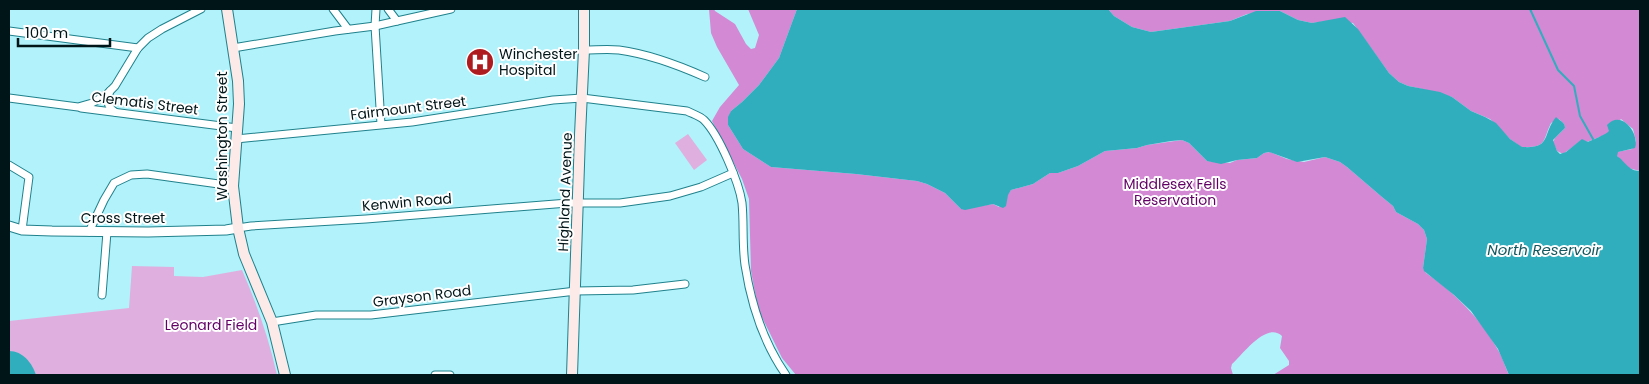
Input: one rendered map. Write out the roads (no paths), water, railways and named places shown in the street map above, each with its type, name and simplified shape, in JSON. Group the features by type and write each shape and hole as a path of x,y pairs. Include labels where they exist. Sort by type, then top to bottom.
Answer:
{"main road":[{"name":"Washington Street","path":"227,9 238,81 233,186 238,228 244,254 272,322 285,375"},
{"name":"Highland Avenue","path":"572,375 584,9"}],"street":[{"path":"115,112 111,110 107,98 138,48 154,33 201,9"},
{"path":"333,9 348,29"},
{"path":"376,9 375,26 381,124"},
{"path":"388,9 397,21"},
{"path":"233,48 375,26 450,9"},
{"path":"9,31 138,48"},
{"path":"584,50 619,50 648,56 705,77"},
{"path":"78,107 96,101 110,92"},
{"name":"Clematis Street","path":"9,98 237,128"},
{"name":"Fairmount Street","path":"236,140 464,115 553,100 582,98 687,111 702,118 715,136 734,173"},
{"path":"9,165 29,177 22,230"},
{"path":"734,173 742,202 745,263 756,317 769,347 786,375"},
{"name":"Kenwin Road","path":"238,228 578,203 620,203 670,196 734,173"},
{"path":"89,232 114,182 131,175 147,174 233,186"},
{"name":"Cross Street","path":"9,226 22,230 89,232 226,230 238,228"},
{"path":"102,295 107,232"},
{"name":"Grayson Road","path":"272,322 316,314 371,315 576,290 634,290 685,284"},
{"path":"435,375 450,375"}],"water":[{"name":"North Reservoir","path":"797,9 1108,9 1114,16 1132,27 1151,32 1230,21 1256,11 1280,11 1298,20 1312,23 1345,17 1358,29 1389,73 1399,82 1408,86 1440,92 1452,97 1471,111 1496,123 1510,139 1522,147 1538,146 1542,143 1556,117 1565,126 1553,140 1560,154 1566,152 1582,139 1588,142 1605,134 1609,131 1607,125 1612,121 1623,121 1635,136 1635,148 1618,152 1617,156 1630,168 1640,171 1640,375 1509,375 1498,349 1471,311 1424,271 1427,239 1424,230 1418,224 1396,212 1393,206 1347,167 1340,162 1325,157 1297,162 1269,152 1257,158 1221,164 1207,161 1189,143 1182,140 1171,141 1137,148 1105,151 1078,166 1058,173 1050,173 1033,184 1011,190 1006,206 1003,208 993,204 965,210 961,209 945,193 917,181 771,167 743,149 728,125 728,117 731,111 759,85 779,58"},
{"path":"9,351 23,355 32,366 36,375 9,375"}],"waterway":[{"path":"1530,9 1558,70 1574,86 1580,116 1593,139"}],"place":[{"name":"Winchester Hospital","path":"480,62"}],"park label":[{"name":"Middlesex Fells Reservation","path":"1175,192"},
{"name":"Leonard Field","path":"211,325"}]}
